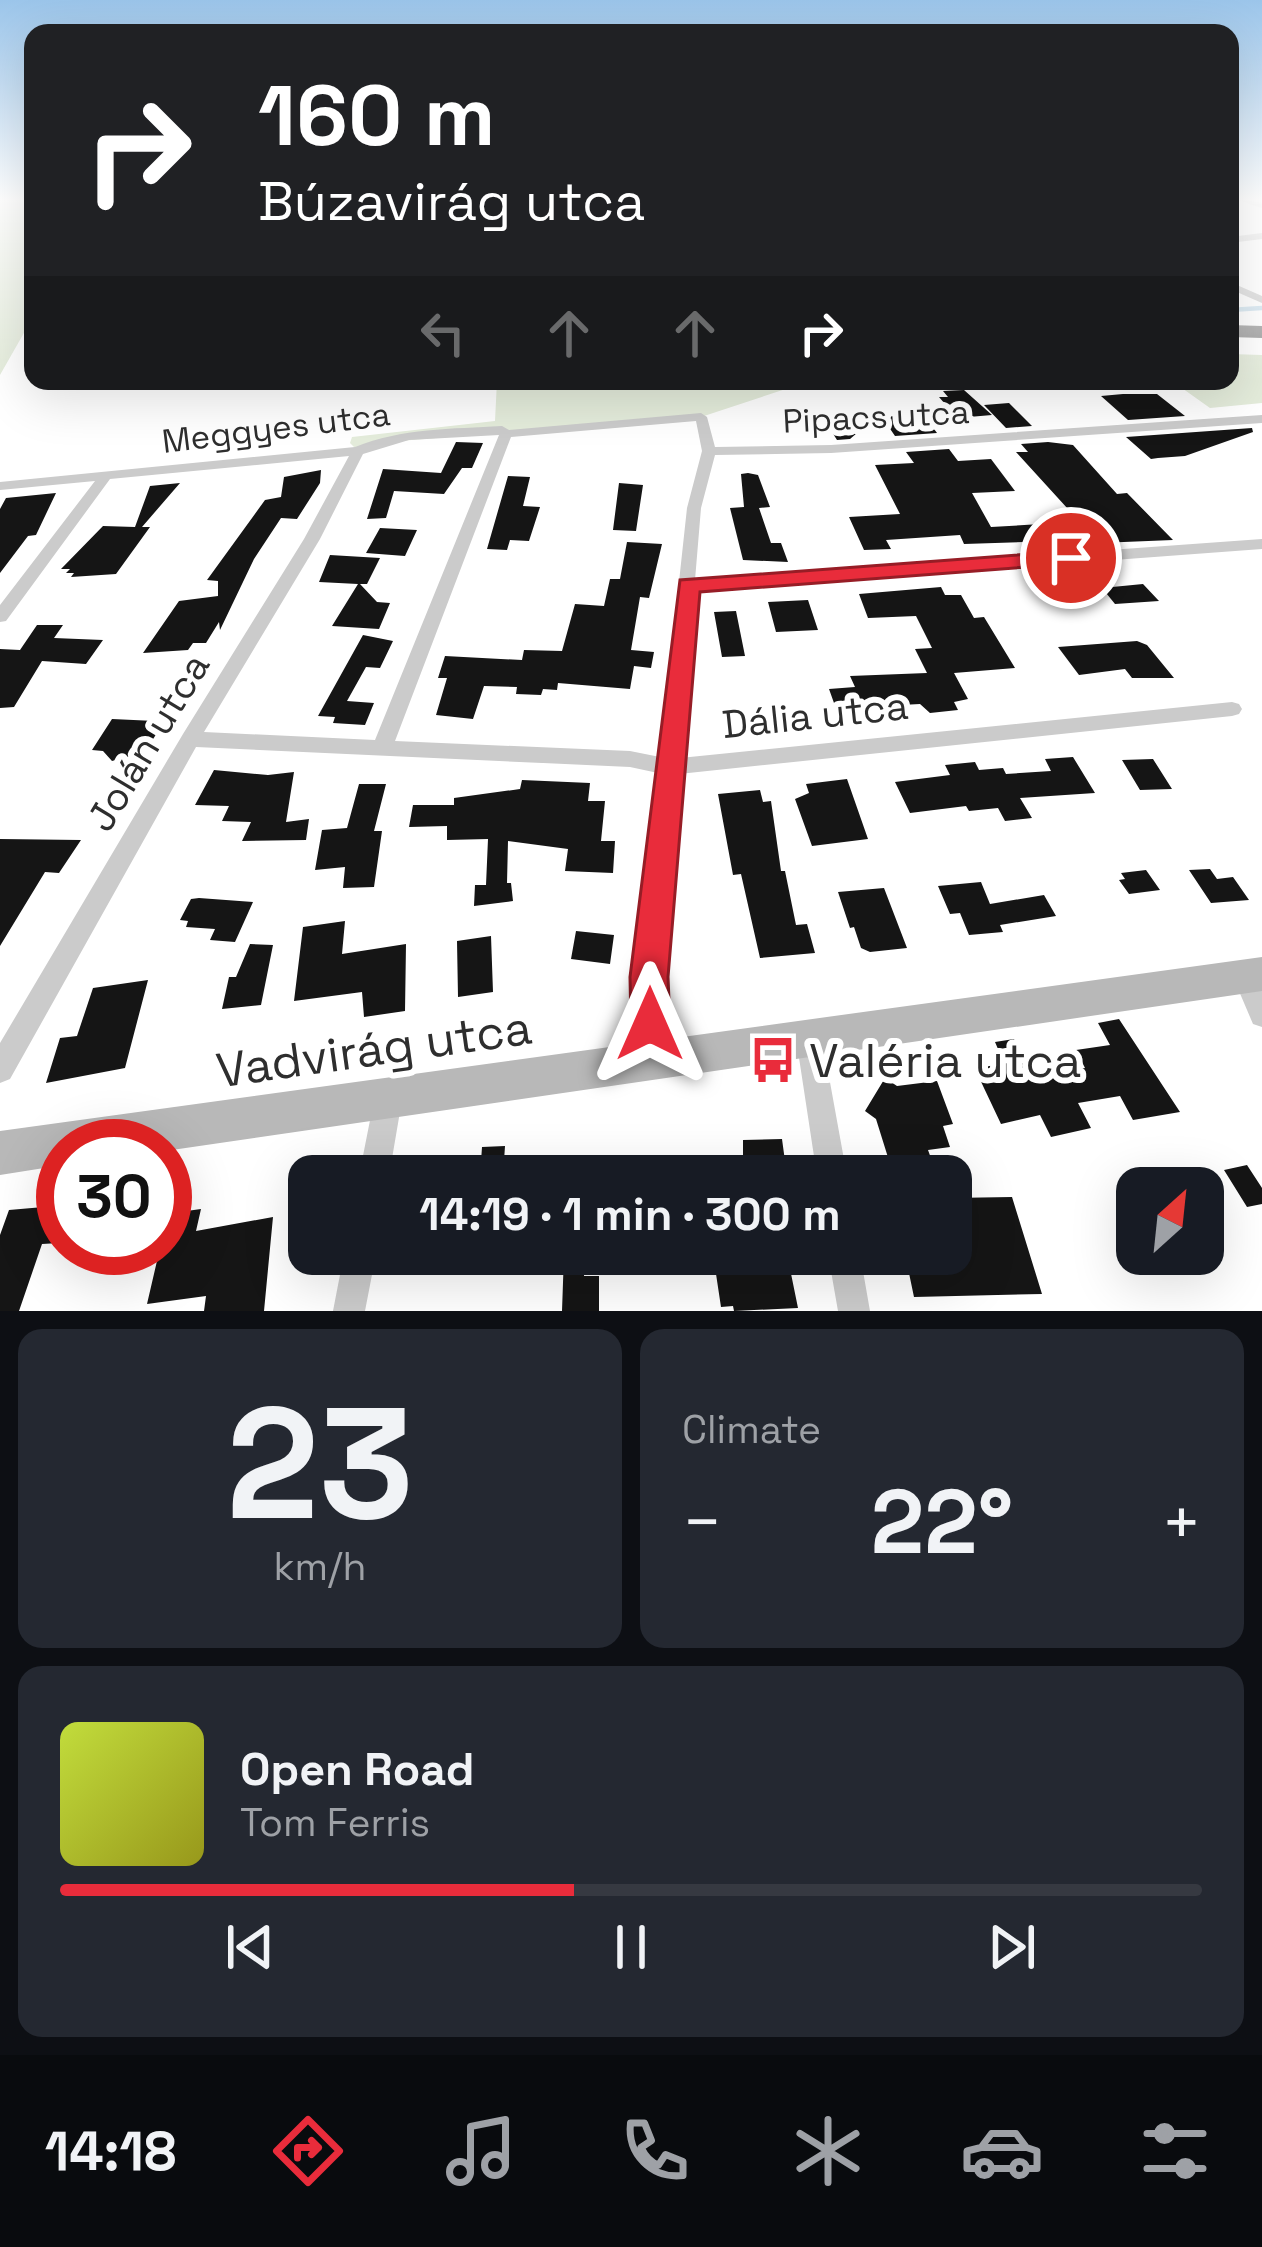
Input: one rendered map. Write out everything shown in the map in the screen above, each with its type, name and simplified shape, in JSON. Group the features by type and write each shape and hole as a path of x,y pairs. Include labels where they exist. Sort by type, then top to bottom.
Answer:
{"street":[{"name":"Meggyes utca","path":"0,485 358,451 374,443 435,434 502,430 506,434 701,417 709,451"},
{"name":"Pipacs utca","path":"709,451 831,449 1262,419"},
{"path":"383,746 506,434"},
{"name":"Jolán utca","path":"0,1069 190,739 312,539 358,451"},
{"path":"659,1060 648,999 694,508 709,451"},
{"path":"0,616 105,476"},
{"path":"688,586 1262,544"},
{"name":"Dália utca","path":"190,739 630,759 669,766 1232,710"},
{"path":"1254,975 1262,1015"},
{"name":"Vadvirág utca","path":"0,1153 1254,975"},
{"path":"809,1038 828,1155"},
{"path":"378,1155 388,1100"},
{"path":"349,1311 356,1275"},
{"path":"848,1275 854,1311"}],"green space":[{"path":"0,260 24,260 24,333 0,375"},
{"path":"1239,354 1262,355 1262,403 1210,408 1185,390 1239,390"},
{"path":"497,390 783,390 701,417 374,443 358,451 350,443 352,437 495,421"}],"building":[{"path":"964,390 992,415 957,418 939,397 948,397 943,391"},
{"path":"1157,394 1185,416 1128,420 1101,396"},
{"path":"1009,403 1032,426 1006,428 984,405"},
{"path":"923,414 937,433 895,436 882,417"},
{"path":"878,415 850,439 837,440 822,416"},
{"path":"1252,428 1253,432 1185,456 1151,459 1126,437"},
{"path":"456,442 483,443 472,468 462,468 444,494 394,491 386,518 367,519 383,469 441,473"},
{"path":"1021,444 1073,445 1117,494 1127,493 1173,540 1099,543 1016,452 1028,452"},
{"path":"949,449 958,461 991,459 1015,491 972,493 991,527 1041,524 1054,541 964,544 960,535 886,540 891,549 864,550 849,517 900,514 875,465 914,463 906,452"},
{"path":"321,470 320,483 297,519 281,518 254,559 220,630 219,622 206,643 193,643 188,650 143,653 179,601 218,596 218,581 207,580 265,500 281,497 284,477"},
{"path":"741,474 758,475 770,507 759,508 771,543 781,543 788,562 743,560 730,508 744,507"},
{"path":"508,476 530,477 523,506 540,507 529,541 510,540 507,550 487,549"},
{"path":"180,483 142,527 150,527 116,574 71,577 74,573 66,573 70,569 61,569 103,526 135,527 150,486"},
{"path":"619,483 643,485 636,531 613,530"},
{"path":"56,493 36,535 28,536 0,573 0,509 6,498"},
{"path":"380,528 417,530 405,556 366,553"},
{"path":"627,542 662,544 649,598 640,597 631,650 654,652 651,668 634,666 630,689 558,683 557,690 543,689 541,695 516,694 517,687 484,686 473,719 436,715 447,678 438,678 445,656 522,660 524,650 562,651 575,604 604,606 610,579 620,579"},
{"path":"330,555 380,558 367,584 360,584 377,602 390,603 379,629 332,626 358,584 319,582"},
{"path":"1143,584 1159,601 1115,604 1102,588"},
{"path":"941,587 945,595 961,595 974,618 984,617 1015,668 954,673 968,699 954,702 958,710 930,713 920,704 864,707 867,715 839,717 829,689 855,687 850,676 927,673 915,649 932,648 916,616 868,618 859,594"},
{"path":"808,600 818,630 776,632 768,602"},
{"path":"736,611 745,656 722,657 714,612"},
{"path":"37,625 63,625 54,638 103,640 86,664 42,661 14,707 0,708 0,649 20,650"},
{"path":"363,635 393,641 380,668 366,667 347,701 374,703 365,725 333,723 335,717 318,716"},
{"path":"1137,641 1147,645 1174,678 1132,678 1125,669 1079,675 1058,647"},
{"path":"112,719 155,721 151,728 160,728 145,752 112,761 103,751 92,750"},
{"path":"1073,757 1095,793 1020,798 1032,818 1005,821 998,808 969,811 966,806 910,813 895,782 950,775 945,765 975,762 979,770 1003,768 1006,774 1051,771 1045,759"},
{"path":"1153,759 1172,789 1140,790 1122,760"},
{"path":"214,770 268,775 294,772 286,822 309,819 306,840 242,841 251,822 222,821 229,806 195,805"},
{"path":"847,779 868,839 812,846 795,799 809,793 806,784"},
{"path":"522,780 590,783 588,801 605,801 601,841 615,841 613,873 565,871 568,849 508,841 507,883 511,883 513,901 474,906 475,885 486,885 488,839 447,840 447,826 409,827 413,805 454,805 454,798 520,789"},
{"path":"359,784 386,784 374,831 382,831 374,887 343,888 345,867 315,870 322,830 347,828"},
{"path":"760,790 763,802 771,801 781,871 785,871 796,925 807,924 815,953 760,958 741,874 733,875 718,794"},
{"path":"0,839 81,840 59,873 45,872 0,946"},
{"path":"1210,869 1217,879 1233,877 1249,900 1211,903 1189,870"},
{"path":"1146,870 1160,890 1129,894 1119,880 1125,879 1121,873"},
{"path":"981,882 990,904 1044,895 1056,916 1000,925 1003,932 969,935 960,913 950,914 938,886"},
{"path":"884,888 907,948 870,952 861,948 854,927 850,928 838,892"},
{"path":"191,899 253,902 235,942 210,940 215,929 186,927 188,921 180,920"},
{"path":"345,921 342,954 406,944 405,1011 364,1017 362,992 294,1001 303,927"},
{"path":"576,931 614,935 610,964 571,959"},
{"path":"491,936 493,992 458,997 457,941"},
{"path":"250,944 273,945 261,1005 222,1009 229,977 236,977"},
{"path":"148,980 125,1068 46,1083 60,1038 77,1036 93,988"},
{"path":"1119,1019 1180,1112 1133,1120 1120,1096 1078,1103 1091,1128 1051,1137 1040,1115 1001,1124 975,1069 1004,1063 995,1042 1014,1039 1034,1079 1085,1068 1076,1050 1110,1045 1098,1023"},
{"path":"885,1078 897,1086 937,1081 953,1124 943,1126 950,1147 928,1150 930,1155 887,1155 876,1119 865,1111"},
{"path":"782,1139 784,1155 743,1155 743,1140"},
{"path":"505,1146 504,1155 481,1155 482,1147"},
{"path":"1247,1165 1262,1188 1262,1204 1247,1207 1224,1170"},
{"path":"1012,1197 1042,1294 914,1297 909,1275 972,1275 972,1198"},
{"path":"36,1208 36,1261 19,1311 0,1311 0,1235 9,1210"},
{"path":"201,1209 196,1231 273,1217 264,1311 204,1311 206,1296 147,1304 154,1275 192,1275 192,1210"},
{"path":"563,1275 599,1276 599,1311 562,1311"},
{"path":"716,1275 791,1275 798,1308 734,1311 733,1306 721,1307"}],"waterway":[{"path":"1239,309 1262,308"}],"place":[{"name":"Valéria utca","path":"773,1060"}],"route":[{"path":"650,1024 649,977 688,586 1071,558"}]}
